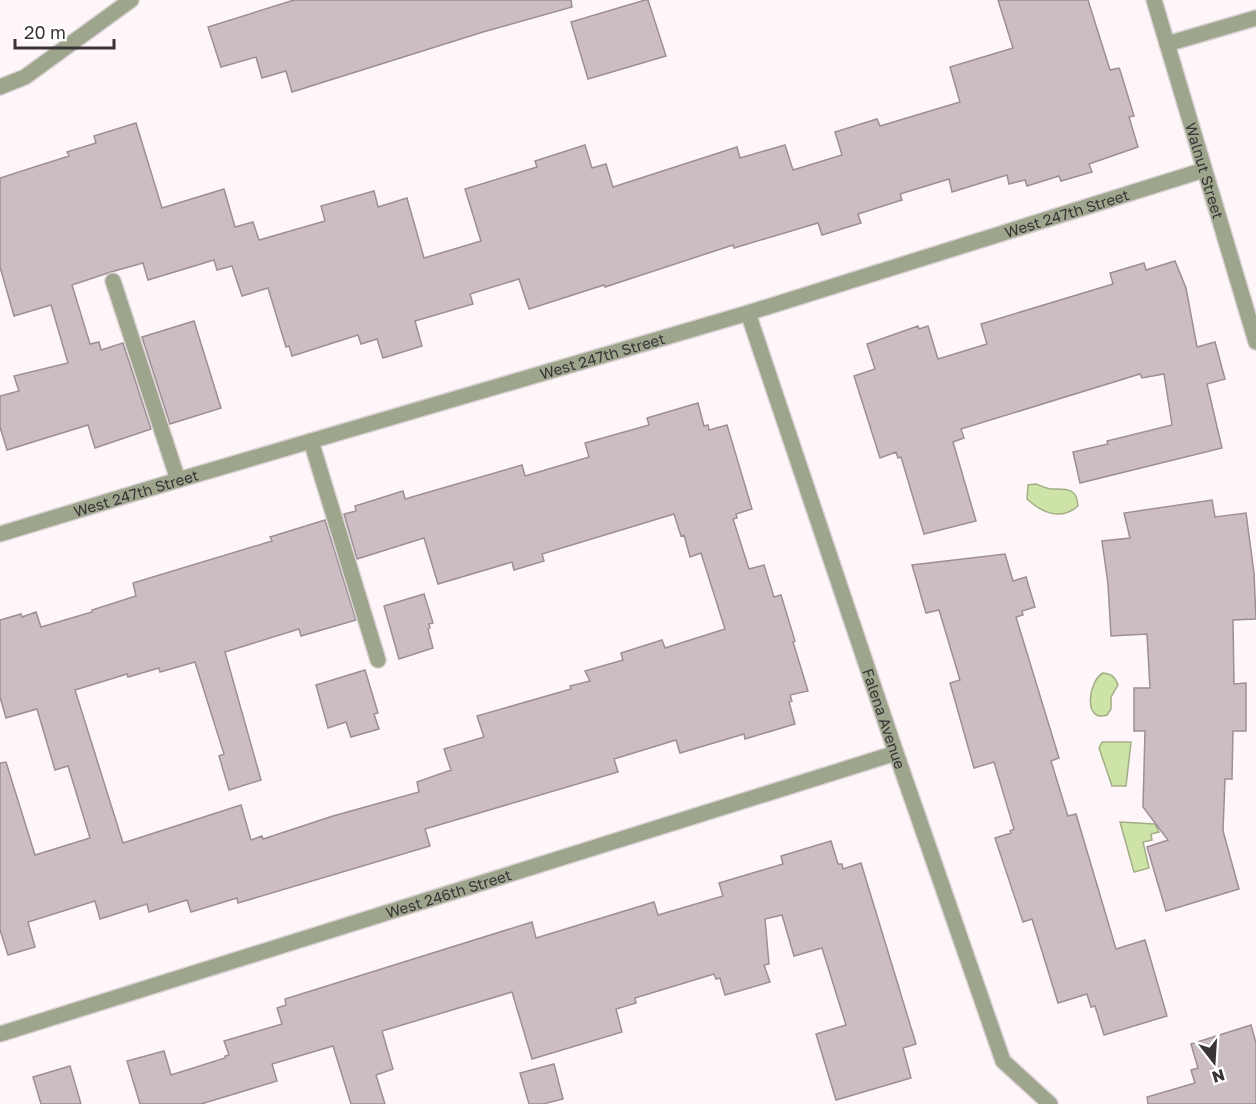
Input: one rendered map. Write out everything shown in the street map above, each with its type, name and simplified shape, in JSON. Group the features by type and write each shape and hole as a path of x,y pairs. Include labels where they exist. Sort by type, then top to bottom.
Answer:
{"street":[{"path":"0,87 25,77 131,0"},
{"name":"Walnut Street","path":"1154,0 1256,342"},
{"path":"1167,44 1256,18"},
{"name":"West 247th Street","path":"0,534 748,313 1204,170"},
{"path":"114,281 178,480"},
{"name":"Falena Avenue","path":"748,313 896,753 1003,1061 1050,1104"},
{"path":"311,441 378,660"},
{"name":"West 246th Street","path":"0,1035 896,753"}],"shaded area":[{"path":"1036,484 1048,488 1070,490 1075,495 1078,506 1072,511 1058,514 1039,508 1027,499 1028,485"},
{"path":"1103,673 1113,676 1118,685 1111,697 1111,709 1107,715 1099,716 1094,713 1090,700 1094,684"},
{"path":"1102,742 1131,742 1126,786 1112,786 1099,748"},
{"path":"1120,822 1155,824 1159,832 1151,834 1152,840 1143,842 1149,868 1134,872"}],"building":[{"path":"294,0 571,0 572,7 483,32 292,92 286,71 262,78 256,57 221,67 208,27"},
{"path":"648,0 666,56 588,79 571,22"},
{"path":"998,0 1088,0 1110,70 1119,68 1120,70 1134,116 1129,117 1138,147 1089,164 1092,172 1061,181 1059,176 1027,186 1025,180 1009,184 1007,175 952,192 949,179 900,194 902,200 858,214 861,223 822,235 818,223 734,248 733,245 529,309 519,279 470,294 473,304 415,321 422,346 383,358 377,339 361,344 358,335 292,356 289,346 286,347 268,288 242,296 232,266 217,270 214,260 148,280 143,263 72,285 90,344 99,342 101,350 123,343 151,429 95,448 88,425 7,450 0,427 0,396 19,391 14,376 68,363 51,305 14,316 0,267 0,178 69,156 67,152 96,143 94,136 136,123 162,208 224,189 235,227 253,222 259,240 325,221 321,206 374,191 378,207 407,198 424,258 481,241 465,189 537,167 535,161 585,145 592,168 606,164 613,187 737,147 740,158 785,145 793,170 842,155 835,132 877,119 880,126 960,102 950,67 1013,48"},
{"path":"1175,261 1186,288 1197,347 1215,342 1225,379 1207,384 1222,448 1080,483 1073,452 1172,425 1164,374 1142,378 1140,374 961,429 964,438 953,442 976,521 924,534 901,457 898,458 896,452 880,458 854,376 875,369 867,344 918,326 919,329 928,326 938,359 987,344 981,324 1113,284 1110,273 1144,263 1146,270"},
{"path":"194,321 221,408 170,424 142,337"},
{"path":"698,403 704,426 708,425 709,430 727,425 752,509 736,514 737,518 733,519 749,569 764,565 774,597 781,595 795,641 793,642 808,691 790,695 792,701 789,702 795,724 745,739 744,734 680,753 676,740 614,759 618,772 425,829 430,846 238,903 237,898 191,912 187,900 149,912 147,904 100,919 95,901 28,922 35,947 8,955 0,930 0,763 6,762 35,855 90,838 68,766 55,770 37,709 6,718 0,697 0,620 21,614 22,617 36,612 41,627 92,612 92,610 136,596 133,583 272,541 270,537 325,520 356,620 301,636 299,629 225,652 261,780 229,790 219,756 224,754 195,662 160,672 159,668 128,677 127,674 75,690 123,843 241,805 251,840 262,836 263,839 333,816 419,792 417,782 451,770 444,749 484,737 477,716 571,689 570,686 590,681 585,671 623,660 621,653 662,640 665,648 725,629 701,553 690,557 684,535 681,536 674,514 542,554 544,561 514,570 512,562 438,584 424,538 357,559 344,514 356,511 355,506 403,491 405,499 522,465 525,476 589,457 585,443 649,425 647,418"},
{"path":"1212,500 1215,517 1246,513 1254,573 1256,619 1233,620 1234,684 1246,683 1246,731 1233,731 1232,779 1225,779 1223,831 1239,889 1166,911 1147,847 1168,840 1143,807 1145,731 1134,731 1134,688 1150,688 1147,634 1111,636 1108,584 1102,541 1130,538 1124,513"},
{"path":"1005,554 1013,581 1026,577 1035,607 1022,611 1023,615 1016,617 1059,758 1051,761 1068,816 1076,814 1116,949 1145,940 1167,1016 1104,1035 1095,1006 1091,1007 1087,994 1058,1003 1032,919 1023,922 995,838 1011,833 1010,831 1014,829 994,762 974,768 950,683 960,680 939,610 926,613 912,565"},
{"path":"424,594 433,623 429,624 428,629 433,648 399,659 384,606"},
{"path":"365,670 378,713 374,714 379,729 351,737 346,722 328,728 316,685"},
{"path":"831,841 838,864 842,864 843,869 861,863 916,1044 903,1048 911,1078 836,1100 816,1034 846,1025 822,948 794,956 782,915 765,919 769,964 764,965 770,982 725,995 720,978 716,979 714,974 635,998 636,1003 616,1009 622,1032 532,1059 512,992 382,1031 393,1069 376,1075 385,1104 351,1104 333,1046 272,1064 277,1081 201,1104 140,1104 127,1061 164,1051 171,1075 225,1058 229,1055 224,1041 282,1024 277,1008 286,1005 285,999 532,922 536,938 654,902 658,915 723,896 719,883 783,864 781,856"},
{"path":"1251,1025 1256,1043 1256,1104 1148,1104 1147,1097 1195,1083 1191,1070 1198,1068 1191,1044"},
{"path":"554,1064 563,1099 543,1104 529,1104 520,1073"},
{"path":"70,1066 81,1104 41,1104 33,1077"}]}
